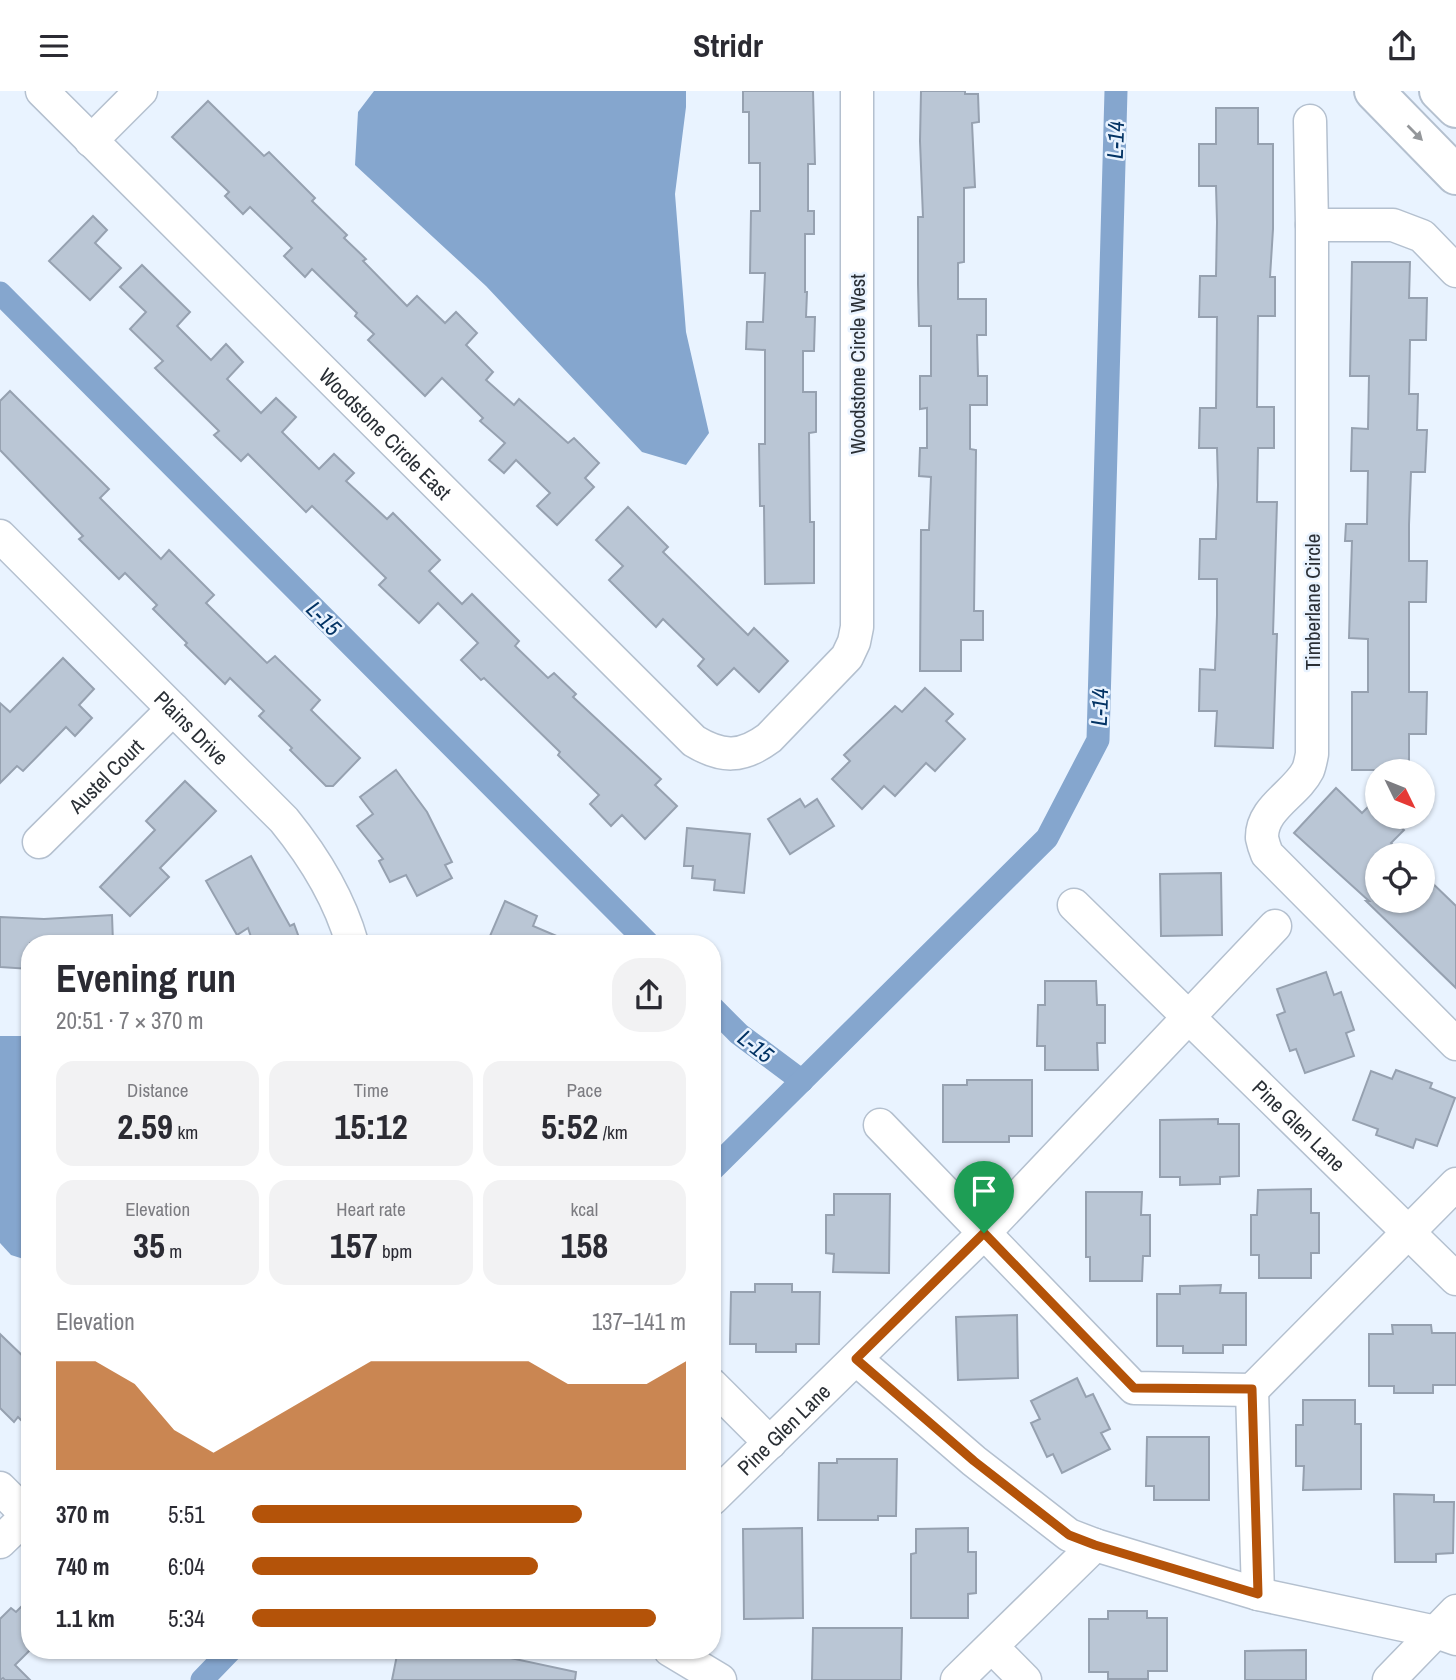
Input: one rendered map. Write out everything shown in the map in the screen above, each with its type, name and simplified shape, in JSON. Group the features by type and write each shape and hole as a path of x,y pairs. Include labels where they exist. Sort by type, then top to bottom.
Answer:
{"main road":[{"path":"1374,91 1456,174"},
{"path":"1439,91 1456,108"}],"street":[{"name":"Woodstone Circle East","path":"42,91 694,741 708,750 725,754 741,753"},
{"path":"91,141 141,91"},
{"name":"Woodstone Circle West","path":"741,753 757,747 769,738 847,657 855,637 857,91"},
{"name":"Timberlane Circle","path":"1310,121 1312,754 1309,769 1274,809 1265,823 1262,838 1267,854 1456,1044"},
{"path":"1312,225 1393,225 1422,236 1456,271"},
{"name":"Plains Drive","path":"0,536 284,820 328,883 350,935"},
{"name":"Austel Court","path":"39,842 173,709"},
{"name":"Pine Glen Lane","path":"1074,905 1456,1279"},
{"name":"Pine Glen Lane","path":"721,1490 984,1233 1275,926"},
{"path":"880,1125 1134,1388 1252,1389 1456,1184"},
{"path":"856,1359 974,1461 1069,1535 1258,1594 1449,1627"},
{"path":"1252,1389 1258,1594"},
{"path":"721,1394 770,1443"},
{"path":"0,1488 21,1508"},
{"path":"0,1542 21,1521"},
{"path":"957,1680 1095,1545"},
{"path":"1390,1680 1449,1627"},
{"path":"992,1647 1025,1680"},
{"path":"685,1659 720,1680"}],"water":[{"path":"374,91 686,91 675,194 686,332 709,433 686,465 642,452 486,286 355,165 358,112"},
{"path":"0,1036 21,1036 21,1258 11,1255 0,1243"}],"building":[{"path":"743,91 813,91 815,164 808,164 808,211 814,211 814,234 805,234 805,292 806,317 815,317 814,351 803,351 803,392 816,392 816,432 809,433 814,583 765,584 764,506 760,506 759,444 765,444 765,350 746,349 747,322 763,322 765,273 750,273 751,211 760,211 760,163 749,163 749,112 743,112"},
{"path":"921,91 965,91 965,94 978,94 979,122 972,123 975,187 964,188 964,262 958,263 958,299 986,299 986,335 977,335 978,376 987,376 987,405 970,405 970,449 976,450 974,611 983,611 983,640 961,640 961,671 920,671 921,530 929,530 931,477 919,476 920,448 927,448 927,408 920,409 920,376 931,376 931,326 919,326 918,217 923,217"},
{"path":"208,101 264,156 269,152 315,198 312,201 347,235 344,238 366,259 363,261 407,306 417,296 445,323 456,312 477,333 466,345 493,372 486,380 514,405 519,399 568,443 574,438 599,463 585,478 594,487 557,525 537,506 550,493 516,460 504,473 489,460 505,443 480,421 483,418 442,378 425,396 368,340 374,334 355,316 357,313 312,269 305,277 284,256 292,248 250,207 243,214 225,196 229,192 172,137"},
{"path":"1216,108 1258,108 1258,144 1273,144 1270,277 1275,277 1275,316 1258,316 1257,407 1274,407 1274,448 1258,448 1257,502 1277,502 1273,634 1277,634 1273,748 1215,746 1217,711 1199,711 1200,669 1215,670 1217,615 1217,579 1199,579 1200,539 1216,539 1218,485 1217,448 1199,448 1200,408 1216,408 1217,317 1199,317 1200,276 1216,276 1217,222 1216,186 1199,186 1199,144 1216,144"},
{"path":"93,216 107,230 95,243 121,268 90,300 49,261"},
{"path":"1352,262 1410,262 1409,298 1427,298 1426,340 1410,340 1409,394 1418,394 1417,430 1427,430 1425,472 1411,472 1409,525 1409,561 1427,561 1426,602 1409,602 1409,692 1427,692 1426,734 1409,734 1409,759 1365,759 1365,770 1352,770 1352,692 1368,692 1368,639 1349,638 1352,541 1345,541 1346,524 1367,524 1368,471 1351,471 1352,428 1368,429 1369,376 1350,376"},
{"path":"142,265 190,312 177,326 211,360 226,344 243,362 227,379 261,413 276,398 296,417 282,432 319,469 334,454 354,473 346,481 387,519 393,513 440,560 429,571 462,604 472,594 519,641 515,646 548,678 554,673 576,694 573,697 661,779 655,785 677,806 645,839 622,815 611,826 590,804 599,795 558,755 560,752 484,678 481,680 461,660 478,643 438,603 419,623 379,585 386,578 312,506 306,512 248,454 241,461 214,435 219,431 155,368 163,361 130,329 146,312 120,287"},
{"path":"10,391 109,489 100,498 161,559 169,550 214,595 206,603 267,663 275,656 320,700 311,710 360,758 333,786 326,786 290,750 292,748 259,716 264,711 230,678 225,684 185,645 187,643 153,609 157,605 125,573 119,579 79,539 83,536 0,450 0,401"},
{"path":"628,507 668,547 663,552 748,635 754,628 788,661 759,692 734,668 717,685 698,666 704,659 663,619 656,627 609,580 623,566 596,540"},
{"path":"63,658 94,689 79,705 92,718 75,736 66,727 23,771 17,766 0,783 0,703 10,712"},
{"path":"925,688 953,714 946,721 965,739 935,771 926,763 895,796 884,786 862,809 832,779 850,761 844,755 895,706 902,712"},
{"path":"396,770 427,812 452,862 445,865 452,878 417,896 406,875 390,882 379,861 383,859 357,826 373,814 360,797"},
{"path":"185,781 216,811 160,868 169,877 130,916 100,887 155,830 146,821"},
{"path":"1336,788 1362,813 1365,810 1365,829 1404,830 1391,843 1365,843 1365,897 1294,833"},
{"path":"800,799 805,807 817,799 834,826 790,854 768,819"},
{"path":"687,828 750,834 744,893 714,890 715,880 692,878 693,866 684,866"},
{"path":"251,856 290,926 294,924 298,935 250,935 248,928 237,935 206,881"},
{"path":"1221,873 1222,935 1161,936 1160,874"},
{"path":"1435,886 1456,906 1456,988 1378,913 1435,913"},
{"path":"505,901 537,916 533,926 554,935 490,935"},
{"path":"112,915 113,935 21,935 21,968 0,967 0,917 44,919"},
{"path":"1326,972 1334,995 1341,992 1354,1030 1346,1033 1354,1056 1305,1073 1296,1049 1290,1051 1277,1015 1285,1012 1277,989"},
{"path":"1045,981 1096,981 1097,1005 1105,1005 1105,1043 1097,1043 1098,1070 1045,1070 1045,1046 1037,1046 1038,1005 1045,1005"},
{"path":"1396,1070 1432,1083 1430,1088 1455,1098 1437,1146 1416,1139 1413,1148 1376,1135 1378,1129 1353,1120 1371,1071 1392,1079"},
{"path":"967,1080 1032,1080 1032,1136 1009,1136 1009,1142 943,1142 943,1085 967,1085"},
{"path":"1218,1119 1218,1124 1239,1124 1239,1176 1220,1177 1220,1184 1180,1185 1180,1177 1160,1177 1160,1120"},
{"path":"1311,1189 1311,1213 1319,1213 1319,1253 1311,1253 1311,1278 1259,1278 1259,1255 1251,1255 1251,1215 1257,1215 1258,1190"},
{"path":"1086,1192 1142,1192 1141,1215 1150,1215 1150,1256 1143,1256 1142,1281 1090,1281 1090,1257 1086,1257"},
{"path":"834,1194 890,1194 889,1273 833,1272 834,1254 826,1253 826,1215 834,1215"},
{"path":"755,1284 792,1284 792,1292 820,1292 819,1344 796,1344 796,1352 756,1352 756,1344 730,1344 731,1292 755,1292"},
{"path":"1221,1285 1220,1293 1246,1293 1246,1345 1223,1345 1223,1353 1183,1353 1183,1346 1157,1346 1157,1294 1180,1294 1180,1286"},
{"path":"1017,1315 1018,1378 958,1380 956,1317"},
{"path":"1392,1325 1431,1325 1432,1333 1456,1333 1456,1385 1433,1385 1433,1393 1394,1393 1394,1386 1369,1386 1369,1334 1393,1334"},
{"path":"0,1334 21,1354 21,1420 18,1417 14,1422 0,1408"},
{"path":"1077,1378 1086,1397 1093,1394 1110,1429 1101,1433 1110,1449 1062,1473 1053,1454 1047,1457 1031,1423 1040,1419 1031,1401"},
{"path":"1303,1400 1355,1400 1355,1424 1361,1424 1361,1489 1303,1490 1304,1466 1296,1466 1296,1425 1303,1425"},
{"path":"1147,1437 1209,1437 1209,1500 1154,1500 1154,1486 1146,1486"},
{"path":"837,1459 897,1459 896,1516 878,1516 878,1520 818,1520 819,1463 837,1463"},
{"path":"1394,1494 1434,1495 1434,1502 1454,1502 1453,1553 1436,1554 1436,1562 1395,1562"},
{"path":"802,1528 803,1618 744,1619 743,1529"},
{"path":"968,1528 968,1552 976,1552 976,1593 968,1594 968,1618 911,1618 911,1554 916,1553 916,1529"},
{"path":"21,1607 21,1659 15,1665 30,1680 0,1680 0,1619 11,1608 16,1612"},
{"path":"1108,1611 1147,1611 1147,1618 1167,1618 1167,1671 1148,1671 1148,1679 1108,1679 1108,1672 1089,1672 1089,1619 1108,1619"},
{"path":"813,1628 902,1628 901,1680 812,1680"},
{"path":"1306,1650 1306,1680 1245,1680 1245,1651"},
{"path":"396,1659 515,1659 576,1672 575,1680 392,1680"}],"waterway":[{"name":"L-14","path":"721,1161 1047,838 1098,740 1116,91"},
{"name":"L-15","path":"0,293 640,935"},
{"name":"L-15","path":"721,1016 739,1034 802,1081"},
{"name":"L-14","path":"202,1680 222,1659"}],"route":[{"path":"984,1233 1134,1388 1252,1389 1258,1594 1069,1535 974,1461 856,1359 984,1233"}]}
